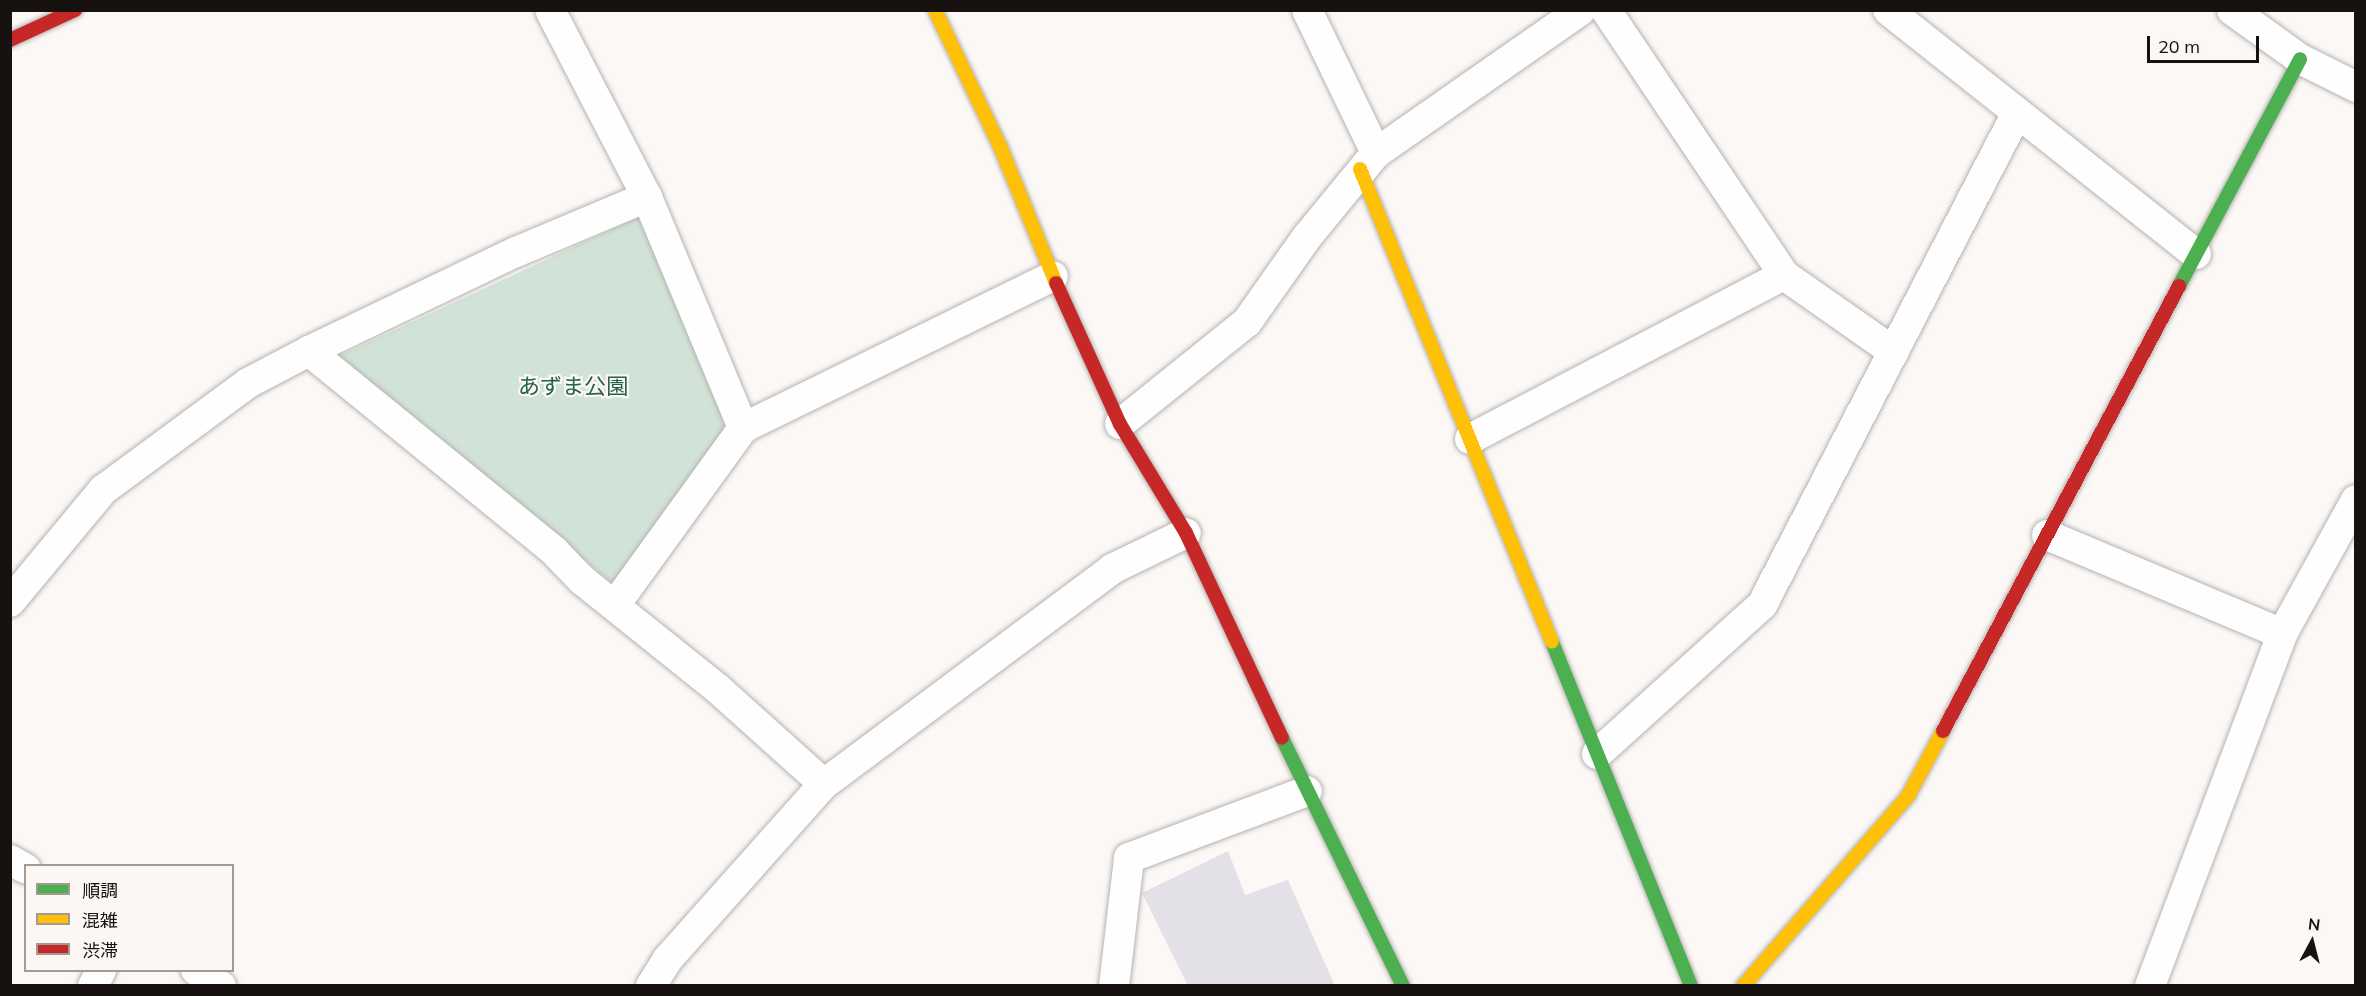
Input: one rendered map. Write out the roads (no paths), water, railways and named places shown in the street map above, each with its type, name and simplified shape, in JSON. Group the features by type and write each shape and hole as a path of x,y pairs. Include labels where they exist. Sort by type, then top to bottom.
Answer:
{"street":[{"path":"10,40 75,10"},
{"path":"550,10 647,197 743,428"},
{"path":"935,10 1000,146 1053,276 1120,424 1186,533 1307,791 1403,986"},
{"path":"1307,10 1368,161 1470,440 1691,986"},
{"path":"1120,424 1247,322 1307,237 1368,161 1581,10"},
{"path":"1606,10 1784,275 1894,352"},
{"path":"1888,10 2196,254"},
{"path":"2232,10 2300,59 2355,87"},
{"path":"1743,986 1908,796 2300,59"},
{"path":"1597,754 1762,605 2017,113"},
{"path":"10,602 103,490 248,383 309,351 516,252 647,197"},
{"path":"1470,440 1784,275"},
{"path":"615,605 743,428 1053,276"},
{"path":"309,351 554,551 582,580 718,689 824,784"},
{"path":"2150,986 2282,634 2355,500"},
{"path":"651,986 667,960 824,784 1112,569 1186,533"},
{"path":"2047,535 2282,634"},
{"path":"1114,986 1129,858 1307,791"},
{"path":"10,860 24,868"},
{"path":"93,986 100,972"},
{"path":"199,972 221,986"}],"park label":[{"name":"あずま公園","path":"573,387"}]}
